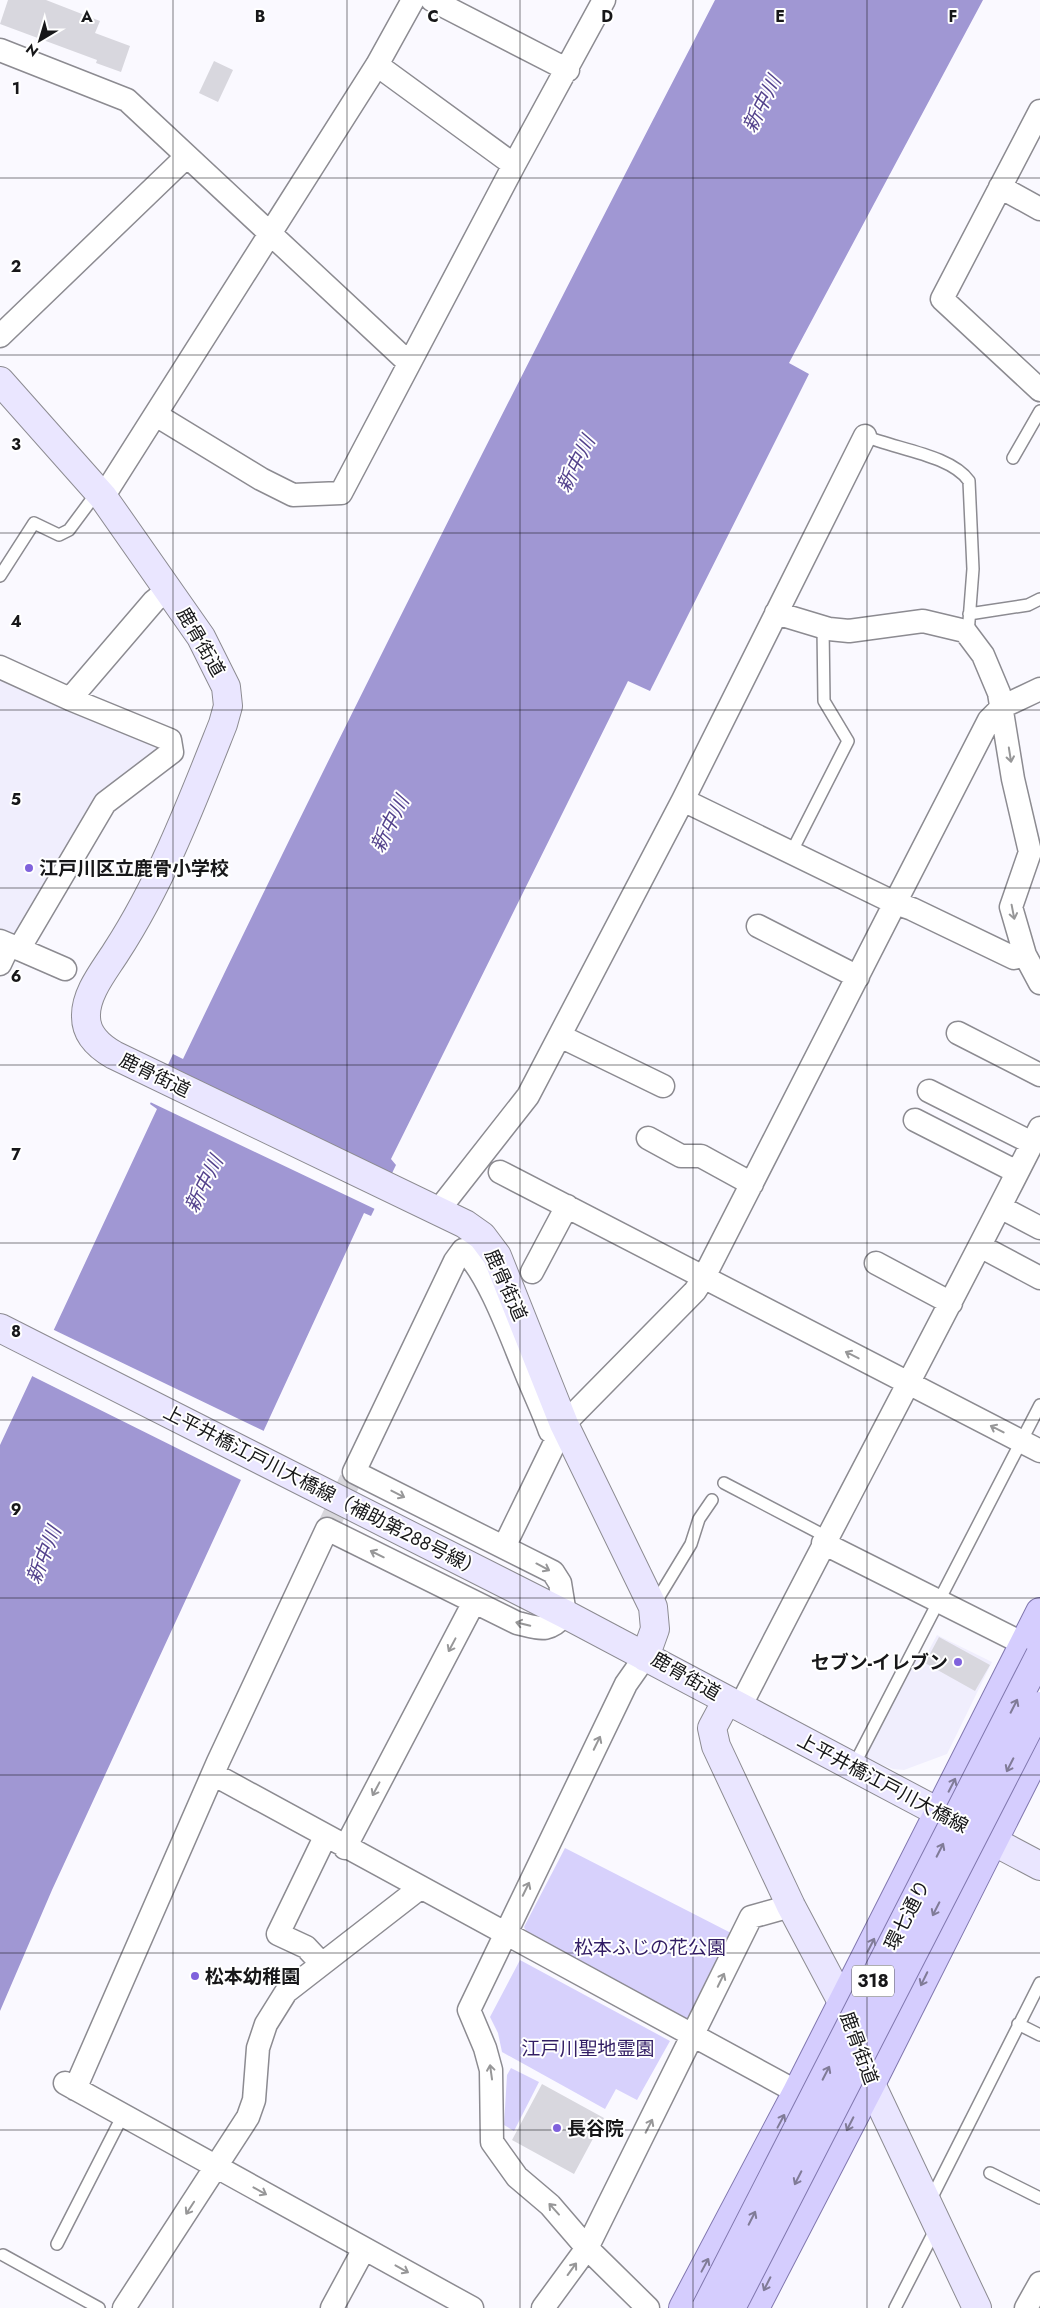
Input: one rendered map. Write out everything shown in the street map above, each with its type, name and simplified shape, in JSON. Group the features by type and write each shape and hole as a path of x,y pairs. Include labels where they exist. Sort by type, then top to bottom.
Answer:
{"main road":[{"path":"683,2308 797,2092 938,1812 1032,1649 1040,1612"},
{"name":"環七通り","path":"706,2308 1032,1649"},
{"name":"環七通り","path":"731,2308 1040,1706"},
{"path":"755,2308 871,2084 1040,1748"}],"street":[{"path":"101,494 156,415 377,65 413,0"},
{"path":"432,0 568,70"},
{"path":"156,415 261,479 293,495 341,493 604,0"},
{"path":"0,50 127,100 409,363"},
{"path":"377,65 514,166"},
{"path":"1040,111 942,299 1040,390"},
{"path":"0,336 187,156"},
{"path":"1000,187 1040,209"},
{"name":"鹿骨街道","path":"0,381 101,494 169,589 216,663 226,687 228,706 220,732 157,880 89,998 86,1017 88,1028 101,1047 114,1055 465,1224 482,1236 497,1256 561,1430 653,1607 655,1629 645,1657 734,1703 712,1728 712,1735 790,1906 842,2002 871,2084 977,2308"},
{"path":"429,1208 528,1096 682,800 865,436"},
{"path":"70,699 154,601 169,589"},
{"path":"776,613 823,627 849,630 923,621 965,630 968,624"},
{"path":"968,624 984,655 999,693 1014,779 1034,838 1011,907 1026,955 1040,983"},
{"path":"0,666 70,699 170,740 172,752 105,803 7,950 65,969"},
{"path":"504,1547 561,1430 695,1291 704,1278 988,720 1002,707 1040,689"},
{"path":"682,800 1006,955 1014,958 1026,955"},
{"path":"758,926 858,977"},
{"path":"958,1033 1040,1075"},
{"path":"560,1036 663,1086"},
{"path":"734,1703 909,1384 1036,1135 929,1091"},
{"path":"915,1120 1018,1172"},
{"path":"648,1138 681,1156 700,1156 752,1184"},
{"path":"500,1172 1031,1447"},
{"path":"532,1272 567,1206"},
{"path":"1000,1207 1040,1228"},
{"path":"980,1246 1040,1278"},
{"path":"472,2308 70,2086 327,1529 517,1623 546,1629 558,1624 565,1614 560,1583 552,1572 354,1472 447,1278 463,1250 472,1258 482,1275 514,1344 550,1431 561,1430"},
{"path":"876,1263 951,1303"},
{"name":"上平井橋江戸川大橋線（補助第288号線）","path":"0,1328 565,1614 645,1657"},
{"path":"825,1540 1032,1649"},
{"path":"346,1848 474,1602"},
{"path":"645,1657 626,1684 469,2010 485,2048 491,2070 492,2142 517,2177 550,2205 587,2248 648,2308"},
{"name":"上平井橋江戸川大橋線","path":"734,1703 1040,1866"},
{"path":"213,1774 325,1837 797,2092"},
{"path":"321,1964 306,1947 278,1934 325,1837"},
{"path":"124,2308 248,2117 254,2100 258,2048 266,2024 286,1992 420,1888"},
{"path":"543,2308 587,2248 694,2036 751,1917 790,1906"},
{"path":"332,2308 364,2249"},
{"path":"1026,2308 1040,2283"}],"lane":[{"path":"1013,458 1040,411"},
{"path":"865,436 888,446 938,459 963,472 969,481 973,569 968,624 1028,605 1040,599"},
{"path":"0,576 34,523 59,535 64,533 69,530 101,494"},
{"path":"791,853 848,741 824,702 821,634 823,627"},
{"path":"853,1767 938,1601 1031,1447 1040,1405"},
{"path":"724,1483 825,1540"},
{"path":"653,1607 691,1544 699,1519 712,1500"},
{"path":"925,2197 934,2193 1040,1983"},
{"path":"1018,2024 1040,2035"},
{"path":"57,2244 123,2116"},
{"path":"990,2172 1040,2198"},
{"path":"895,2308 932,2236 940,2230"},
{"path":"3,2255 99,2308"}],"shaded area":[{"name":"江戸川区立鹿骨小学校","path":"0,678 161,745 161,750 97,802 18,938 0,933"},
{"path":"937,1635 992,1662 947,1754 904,1770 893,1769 864,1758 917,1657 923,1661"}],"green space":[{"name":"松本ふじの花公園","path":"565,1848 733,1934 693,2016 684,2022 529,1936 524,1927"},
{"name":"江戸川聖地霊園","path":"520,1960 670,2041 637,2100 616,2089 605,2109 502,2052 498,2033 490,2017"},
{"path":"511,2068 539,2082 514,2131 504,2125 507,2075"}],"water":[{"name":"新中川","path":"715,0 983,0 789,363 809,374 650,691 628,681 391,1159 396,1165 371,1216 364,1213 52,1890 0,2011 0,1445 157,1109 150,1104 173,1054 183,1059 445,528"}],"pier":[{"path":"163,1069 392,1179 377,1210 148,1101"},
{"path":"52,1329 266,1432 243,1481 30,1375"}],"building":[{"path":"8,0 46,0 100,21 95,33 130,46 121,72 96,63 97,60 0,24"},
{"path":"214,61 233,70 218,102 199,93"},
{"path":"939,1637 990,1665 975,1691 925,1663"},
{"path":"542,2084 604,2118 574,2174 512,2140"}],"tunnel":[{"path":"327,1529 354,1472"}],"place":[{"name":"江戸川区立鹿骨小学校","path":"29,868"},
{"name":"セブン-イレブン","path":"958,1662"},
{"name":"松本幼稚園","path":"195,1976"},
{"name":"長谷院","path":"557,2128"}]}
